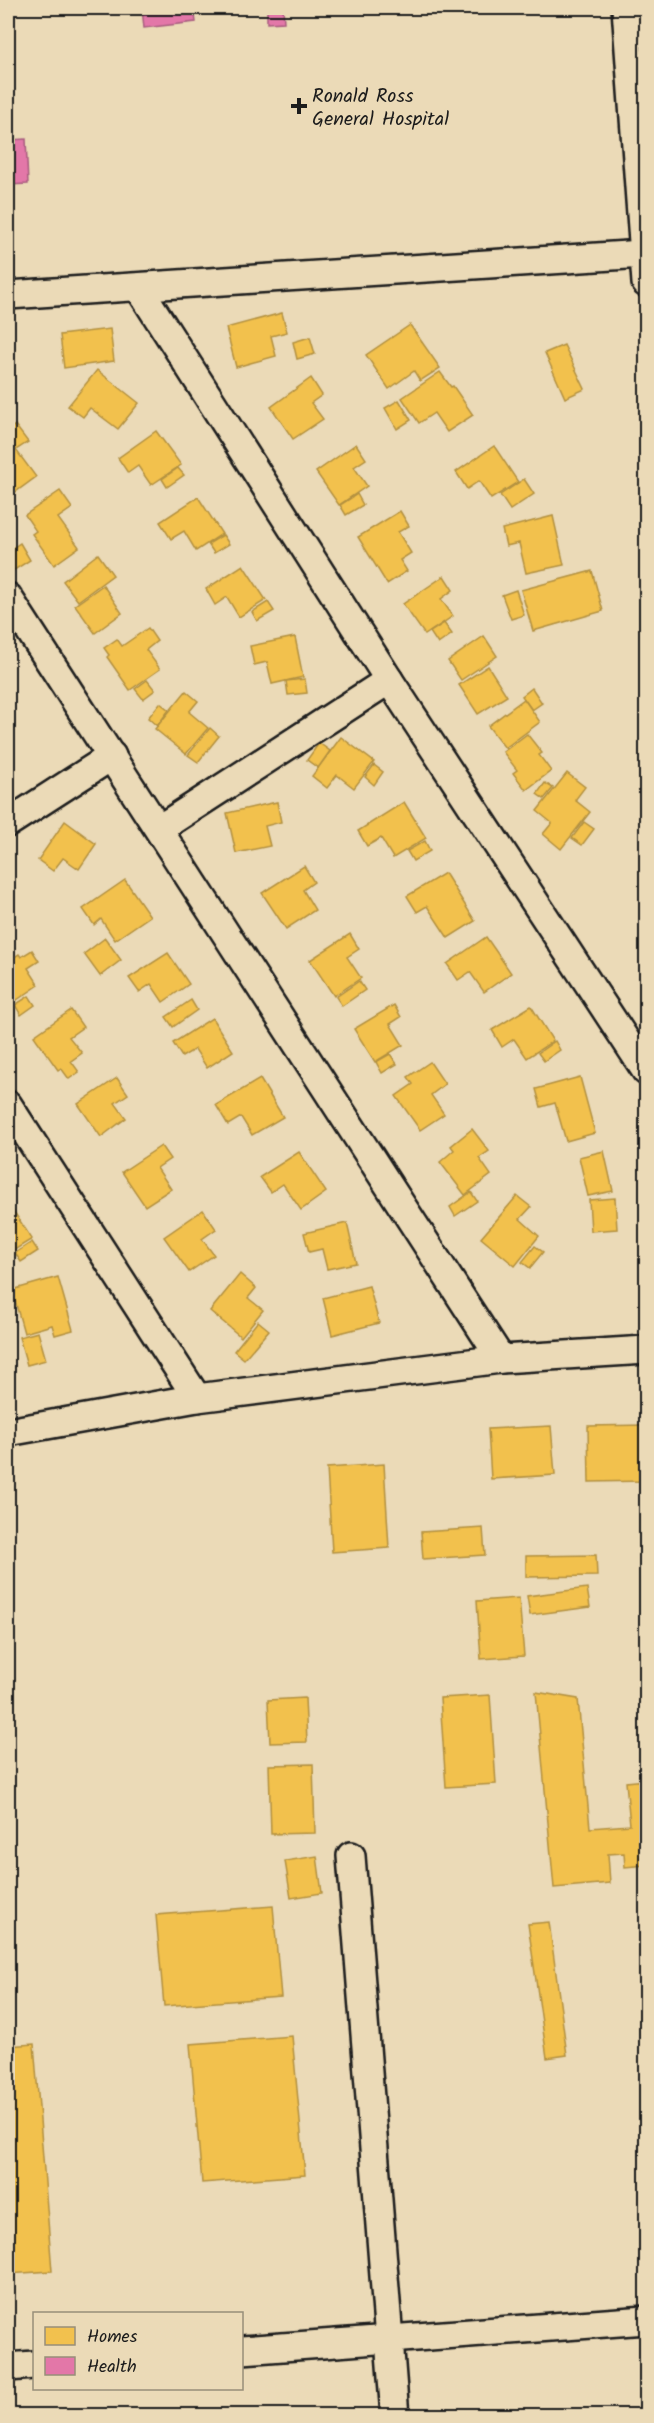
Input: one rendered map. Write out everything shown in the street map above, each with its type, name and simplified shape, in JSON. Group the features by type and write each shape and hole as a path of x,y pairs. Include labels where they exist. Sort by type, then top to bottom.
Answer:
{"street":[{"path":"633,16 646,284"},
{"path":"8,295 643,254"},
{"path":"139,288 388,680 646,1071"},
{"path":"8,597 501,1359"},
{"path":"159,829 388,680"},
{"path":"8,823 112,756"},
{"path":"8,1105 197,1398"},
{"path":"8,1432 197,1398 501,1359 646,1350"},
{"path":"351,1856 387,2339 395,2415"},
{"path":"243,2350 646,2320"},
{"path":"8,2367 33,2365"}],"building: Homes":[{"path":"282,313 287,332 271,336 276,356 236,367 226,328"},
{"path":"410,325 440,368 420,381 414,371 389,389 366,355"},
{"path":"110,329 114,361 64,368 60,335"},
{"path":"310,337 315,354 297,359 293,342"},
{"path":"564,345 585,389 565,398 545,353"},
{"path":"97,370 139,403 118,429 90,408 83,417 68,406"},
{"path":"440,372 473,415 447,432 434,413 419,423 402,398"},
{"path":"311,378 322,395 311,403 323,419 293,439 271,407"},
{"path":"399,400 411,420 397,429 385,408"},
{"path":"15,425 28,442 16,450 36,477 10,496 8,492 8,431"},
{"path":"156,431 181,465 151,485 138,466 128,473 118,458"},
{"path":"356,444 366,459 354,467 367,486 339,505 316,472"},
{"path":"494,446 518,482 491,499 479,481 467,489 456,472"},
{"path":"178,468 184,475 167,487 162,479"},
{"path":"524,479 534,494 510,510 500,495"},
{"path":"60,491 72,508 58,518 79,547 54,565 32,534 36,531 25,515"},
{"path":"357,494 363,505 346,515 340,505"},
{"path":"198,497 222,534 196,551 184,531 171,539 160,522"},
{"path":"400,511 409,526 398,532 411,553 400,560 407,571 387,584 358,537"},
{"path":"553,516 564,565 526,573 519,543 506,546 502,529"},
{"path":"223,535 229,544 214,553 208,544"},
{"path":"20,543 30,560 8,574 8,551"},
{"path":"98,554 113,575 78,601 63,581"},
{"path":"243,565 266,600 239,617 227,597 215,605 206,589"},
{"path":"592,571 603,611 533,631 521,590"},
{"path":"444,576 453,590 441,599 453,616 425,635 403,604"},
{"path":"103,585 122,613 95,633 75,605"},
{"path":"516,590 524,615 511,619 502,595"},
{"path":"268,602 274,611 257,621 252,612"},
{"path":"444,623 452,634 438,644 430,632"},
{"path":"148,628 157,641 146,650 160,669 130,690 107,657 109,655 104,648 117,639 122,646"},
{"path":"484,636 497,656 461,680 448,661"},
{"path":"295,637 303,677 272,684 267,662 254,665 250,646"},
{"path":"488,666 507,696 478,714 459,685"},
{"path":"305,679 307,693 288,695 286,681"},
{"path":"147,680 155,690 143,699 135,689"},
{"path":"532,688 542,703 532,710 522,696"},
{"path":"186,691 198,701 189,712 208,728 186,754 155,729"},
{"path":"524,699 540,722 505,748 488,726"},
{"path":"160,703 169,710 157,726 148,718"},
{"path":"210,728 219,736 198,762 188,755"},
{"path":"527,734 542,753 539,755 551,771 526,790 513,773 517,770 503,752"},
{"path":"341,737 374,762 354,788 337,775 327,788 312,776"},
{"path":"319,743 330,751 318,768 307,760"},
{"path":"374,765 383,772 374,785 365,777"},
{"path":"567,773 585,787 575,800 590,812 561,849 543,834 552,823 537,811"},
{"path":"545,783 553,788 544,799 537,794"},
{"path":"277,802 281,822 265,826 270,846 236,853 227,813"},
{"path":"404,802 426,838 393,858 381,838 367,846 358,831"},
{"path":"65,821 96,844 79,869 63,858 53,871 38,860"},
{"path":"584,822 594,829 582,845 572,838"},
{"path":"425,841 430,851 413,861 407,851"},
{"path":"304,866 314,882 303,890 315,910 286,929 262,893"},
{"path":"445,873 475,921 448,938 427,906 417,912 407,896"},
{"path":"125,880 150,916 115,940 101,919 94,925 83,909"},
{"path":"350,934 359,949 347,957 361,978 334,996 310,960"},
{"path":"486,937 511,973 484,992 470,972 458,980 447,964"},
{"path":"105,938 121,960 100,976 84,954"},
{"path":"32,950 39,961 28,968 39,985 11,1004 8,998 8,961"},
{"path":"168,953 189,984 163,1002 151,984 139,992 129,978"},
{"path":"359,981 365,990 342,1006 336,997"},
{"path":"29,996 35,1005 21,1015 15,1005"},
{"path":"191,1000 197,1010 173,1027 166,1017"},
{"path":"394,1005 401,1017 390,1024 403,1045 375,1062 354,1029"},
{"path":"531,1006 553,1041 527,1058 514,1039 502,1047 492,1030"},
{"path":"71,1010 83,1027 69,1037 82,1053 71,1061 79,1072 69,1079 61,1068 58,1070 34,1036"},
{"path":"212,1018 233,1051 207,1068 195,1049 182,1057 173,1043"},
{"path":"555,1041 560,1050 544,1061 538,1053"},
{"path":"390,1054 397,1064 382,1073 376,1062"},
{"path":"430,1062 445,1084 431,1095 444,1114 420,1130 396,1096 413,1084 408,1077"},
{"path":"580,1077 595,1133 566,1141 555,1103 541,1107 536,1089"},
{"path":"117,1078 128,1094 115,1103 126,1118 101,1137 78,1104"},
{"path":"260,1079 283,1117 252,1135 241,1117 228,1125 216,1105"},
{"path":"472,1129 489,1151 479,1158 491,1175 465,1195 440,1162 454,1150 451,1146"},
{"path":"161,1146 170,1159 157,1168 171,1189 145,1206 122,1172"},
{"path":"604,1151 613,1191 588,1196 579,1157"},
{"path":"299,1152 326,1192 301,1210 283,1184 271,1192 260,1177"},
{"path":"471,1192 477,1201 455,1216 450,1207"},
{"path":"517,1196 531,1207 520,1219 539,1236 515,1266 481,1238"},
{"path":"615,1198 617,1229 591,1231 589,1200"},
{"path":"10,1206 32,1239 8,1254 8,1208"},
{"path":"203,1210 216,1229 202,1239 214,1255 189,1272 164,1237"},
{"path":"347,1223 356,1263 327,1269 322,1249 309,1252 304,1233"},
{"path":"32,1242 38,1251 21,1262 15,1253"},
{"path":"535,1246 543,1252 530,1268 522,1262"},
{"path":"240,1274 256,1288 248,1298 263,1310 241,1337 210,1311"},
{"path":"58,1277 73,1330 55,1335 52,1325 24,1333 12,1290"},
{"path":"369,1286 379,1323 332,1335 323,1298"},
{"path":"258,1321 269,1330 244,1359 234,1351"},
{"path":"38,1332 46,1360 27,1365 19,1337"},
{"path":"646,1425 646,1481 589,1482 588,1426"},
{"path":"551,1426 555,1475 491,1479 488,1429"},
{"path":"384,1464 389,1548 332,1552 327,1468"},
{"path":"483,1528 485,1555 423,1559 421,1532"},
{"path":"596,1555 597,1576 526,1577 526,1556"},
{"path":"587,1588 590,1607 530,1615 527,1596"},
{"path":"519,1598 524,1656 481,1659 477,1601"},
{"path":"536,1692 578,1699 590,1828 630,1825 626,1782 646,1780 646,1865 625,1867 624,1853 608,1854 610,1883 554,1888"},
{"path":"490,1695 496,1784 446,1787 440,1698"},
{"path":"305,1698 307,1742 270,1743 268,1700"},
{"path":"313,1764 315,1833 271,1834 269,1765"},
{"path":"317,1856 322,1893 291,1898 285,1861"},
{"path":"273,1906 281,1997 164,2006 156,1915"},
{"path":"549,1922 567,2055 547,2058 528,1924"},
{"path":"292,2036 305,2175 202,2183 190,2044"},
{"path":"34,2044 52,2271 8,2274 8,2046"}],"building: Health":[{"path":"142,8 194,8 196,22 144,28"},
{"path":"267,8 283,8 284,22 267,23"},
{"path":"26,139 28,184 8,185 8,140"}],"place":[{"name":"Ronald Ross General Hospital","path":"299,106"}]}
